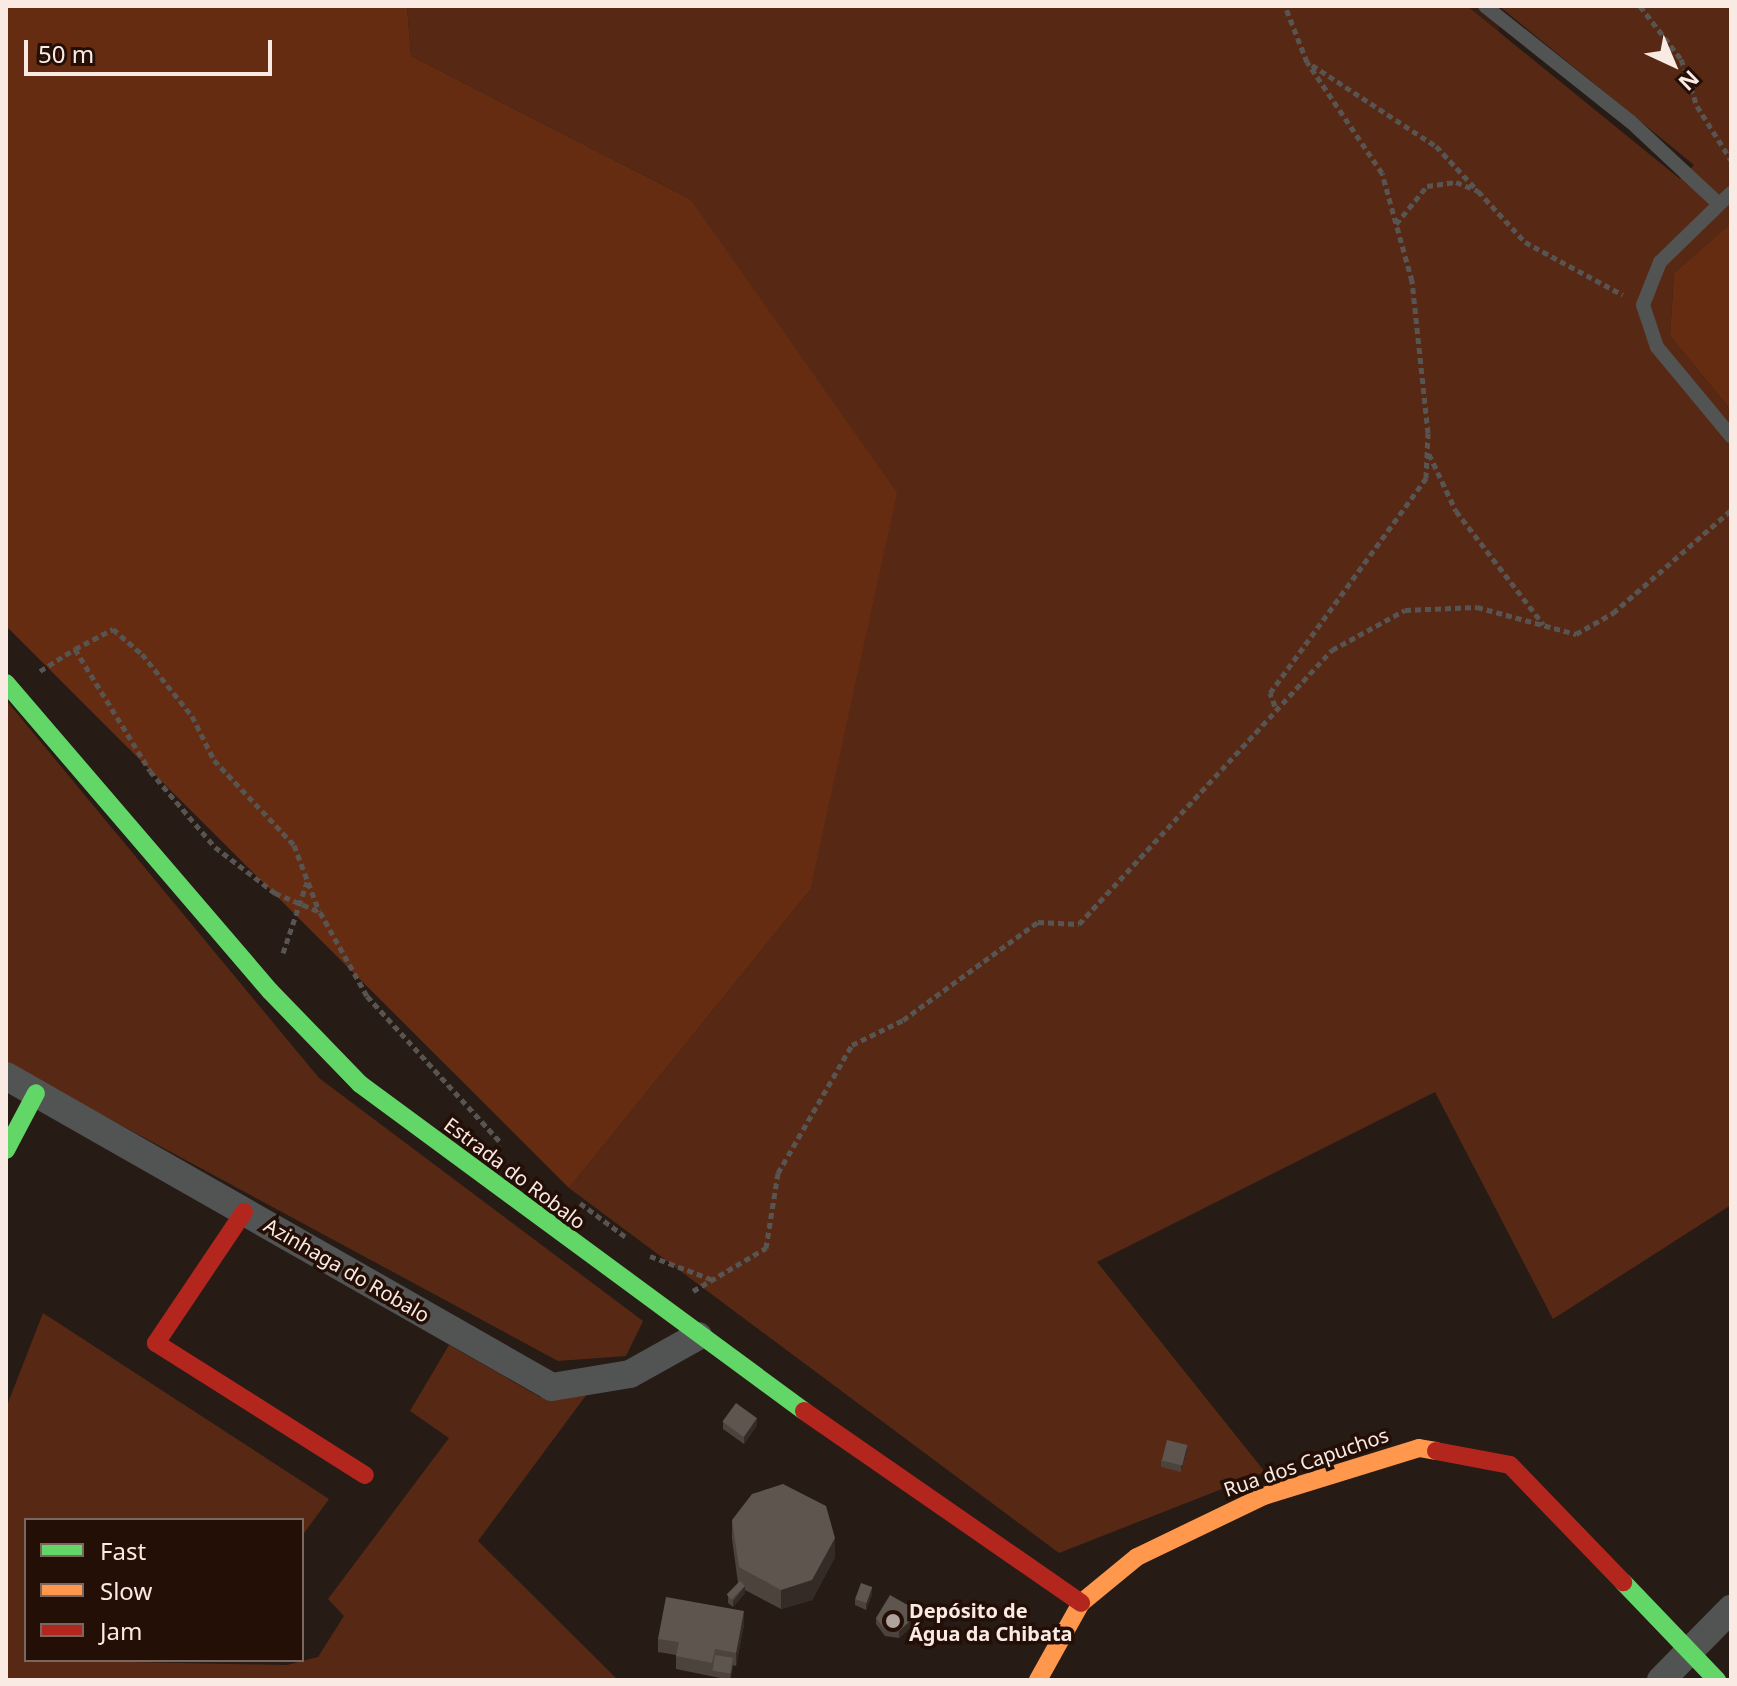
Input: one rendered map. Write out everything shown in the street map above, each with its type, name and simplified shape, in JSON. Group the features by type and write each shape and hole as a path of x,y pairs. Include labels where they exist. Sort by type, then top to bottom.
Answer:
{"street":[{"name":"Estrada do Robalo","path":"9,687 270,991 360,1084 669,1318 1081,1603"},
{"name":"Azinhaga do Robalo","path":"6,1076 552,1387 630,1374 698,1336"},
{"path":"6,1150 36,1093"},
{"path":"244,1212 156,1343 365,1475"},
{"name":"Rua dos Capuchos","path":"1081,1603 1173,1535 1264,1496 1419,1448 1510,1465 1717,1680"},
{"path":"1038,1680 1081,1603"},
{"path":"1661,1680 1731,1609"}],"lane":[{"path":"1485,6 1631,122 1719,204"},
{"path":"1731,193 1660,262 1643,305 1657,347 1731,436"}],"path":[{"path":"1275,706 1270,693 1426,478 1427,450 1412,281 1382,173 1307,62 1285,6"},
{"path":"1640,6 1681,59 1697,106 1731,160"},
{"path":"1307,62 1436,146 1525,242 1643,305"},
{"path":"1396,224 1427,186 1456,182 1478,191"},
{"path":"1427,450 1456,511 1543,625"},
{"path":"669,1318 712,1279 766,1248 778,1173 852,1045 903,1020 1038,922 1079,924 1275,706 1332,650 1405,610 1477,607 1576,634 1613,613 1731,510"},
{"path":"9,687 113,629 142,654 192,716 214,760 294,845 320,912 367,996 507,1149"},
{"path":"75,649 150,771 215,847 300,904 320,912"},
{"path":"270,991 308,880"},
{"path":"570,1196 629,1240"},
{"path":"641,1251 712,1279"}],"shaded area":[{"path":"6,6 407,6 411,56 690,199 897,493 810,890 569,1188 6,626"},
{"path":"407,6 1467,6 1680,179 1694,165 1499,6 1731,6 1731,223 1674,273 1670,336 1731,410 1731,1205 1553,1319 1435,1092 1097,1262 1265,1472 1059,1553 569,1188 810,890 690,199 411,56"},
{"path":"1467,6 1499,6 1499,280 1467,280"},
{"path":"1731,223 1731,410 1670,336 1674,273"},
{"path":"6,700 319,1078 643,1321 626,1356 558,1361 6,1063"},
{"path":"43,1313 329,1499 304,1533 304,1518 24,1518 24,1662 287,1665 318,1657 344,1616 328,1599 449,1438 410,1411 449,1345 540,1397 587,1394 478,1541 618,1680 6,1680 6,1408"}],"building":[{"path":"736,1403 757,1418 744,1437 722,1422"},
{"path":"1167,1440 1187,1445 1182,1465 1162,1460"},
{"path":"783,1484 826,1506 835,1538 812,1580 781,1590 739,1567 732,1520 752,1494"},
{"path":"740,1581 745,1586 732,1599 727,1594"},
{"path":"861,1583 872,1587 866,1603 855,1599"},
{"name":"Depósito de Água da Chibata","path":"890,1595 911,1607 910,1621 899,1631 885,1630 876,1618"},
{"path":"666,1597 744,1611 736,1653 715,1649 712,1663 676,1656 679,1642 658,1639"},
{"path":"715,1655 733,1658 730,1674 712,1671"}],"traffic: fast":[{"path":"6,683 270,991 360,1084 804,1411"},
{"path":"6,1150 36,1093"},
{"path":"1623,1582 1717,1680"}],"traffic: slow":[{"path":"1038,1680 1081,1603 1137,1557 1264,1496 1419,1448 1436,1451"}],"traffic: jam":[{"path":"244,1212 156,1343 365,1475"},
{"path":"804,1411 1081,1603"},
{"path":"1436,1451 1510,1465 1623,1582"}],"place":[{"name":"Depósito de Água da Chibata","path":"893,1621"}]}
